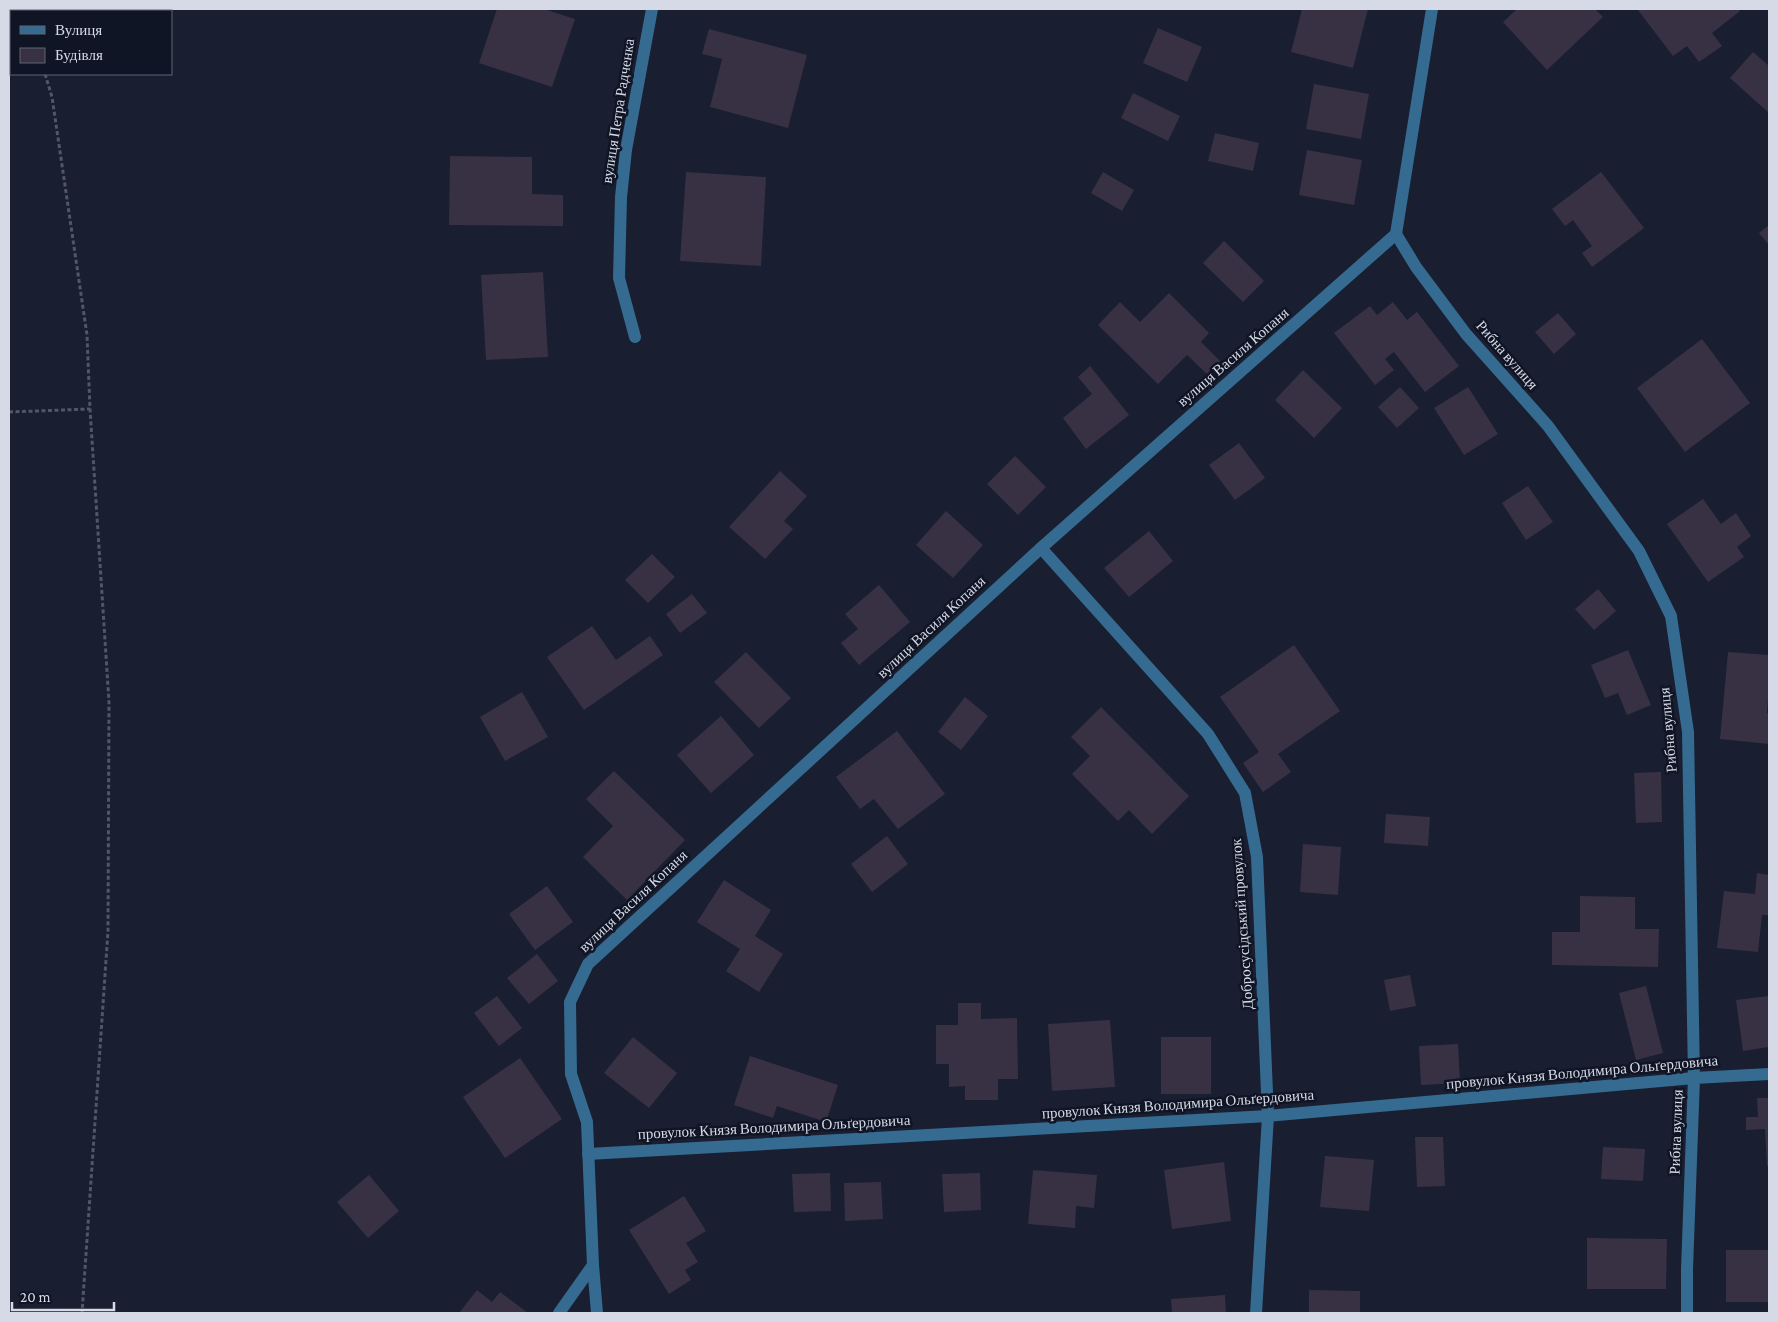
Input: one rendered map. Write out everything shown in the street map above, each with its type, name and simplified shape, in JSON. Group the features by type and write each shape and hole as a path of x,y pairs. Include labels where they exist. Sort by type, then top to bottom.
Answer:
{"street":[{"name":"вулиця Петра Радченка","path":"635,337 619,278 621,197 626,150 652,9"},
{"path":"1396,234 1432,9"},
{"name":"вулиця Василя Копаня","path":"597,1313 587,1122 570,1074 570,1002 588,964 1041,548 1396,234"},
{"name":"Рибна вулиця","path":"1396,234 1416,268 1466,334 1548,426 1639,551 1671,616 1688,732 1694,1078 1686,1269 1687,1313"},
{"name":"Добросусідський провулок","path":"1041,548 1208,734 1245,793 1257,857 1268,1116 1256,1313"},
{"name":"провулок Князя Володимира Ольґердовича","path":"588,1154 1268,1116 1694,1078 1769,1074"},
{"path":"559,1313 593,1264"}],"path":[{"path":"45,75 52,97 87,335 109,702 108,931 82,1313"},
{"path":"9,412 90,408"}],"building":[{"path":"497,9 544,9 575,19 552,87 479,63"},
{"path":"1302,9 1368,9 1353,68 1291,52"},
{"path":"1517,9 1595,9 1603,17 1547,70 1503,22"},
{"path":"1737,9 1740,11 1712,33 1722,46 1699,62 1687,46 1673,56 1638,10"},
{"path":"1158,28 1202,47 1187,82 1143,63"},
{"path":"709,29 807,55 788,128 710,107 722,59 702,54"},
{"path":"1753,52 1769,66 1769,113 1730,78"},
{"path":"1314,84 1369,94 1361,139 1306,129"},
{"path":"1133,93 1180,116 1168,141 1121,118"},
{"path":"1215,133 1259,143 1253,171 1208,161"},
{"path":"1307,150 1362,160 1354,205 1299,195"},
{"path":"450,156 532,157 532,194 563,195 563,226 449,225"},
{"path":"686,172 766,177 761,266 680,261"},
{"path":"1103,172 1134,190 1122,211 1091,193"},
{"path":"1601,172 1644,228 1592,267 1582,253 1592,246 1573,220 1565,226 1552,209"},
{"path":"1769,225 1769,245 1759,233"},
{"path":"1224,241 1264,281 1243,302 1203,263"},
{"path":"543,272 548,357 486,360 481,275"},
{"path":"1169,293 1209,333 1201,342 1220,361 1207,374 1187,355 1158,384 1098,325 1120,302 1140,322"},
{"path":"1393,302 1407,320 1417,312 1459,366 1425,392 1394,352 1385,359 1394,370 1375,385 1334,333 1370,306 1377,315"},
{"path":"1558,313 1576,334 1554,354 1535,332"},
{"path":"1702,339 1750,403 1685,452 1637,388"},
{"path":"1090,366 1129,415 1086,449 1063,418 1092,394 1078,377"},
{"path":"1303,370 1342,408 1314,438 1275,400"},
{"path":"1400,387 1419,408 1397,428 1378,407"},
{"path":"1468,387 1498,434 1464,455 1434,408"},
{"path":"1239,443 1265,478 1235,500 1209,465"},
{"path":"1015,456 1046,487 1018,515 987,484"},
{"path":"780,471 807,496 784,521 793,529 765,559 729,527"},
{"path":"1528,486 1553,522 1526,540 1502,503"},
{"path":"1703,499 1721,524 1736,513 1751,536 1737,547 1744,557 1708,582 1667,524"},
{"path":"946,511 983,545 953,578 916,545"},
{"path":"1149,531 1173,561 1129,597 1104,568"},
{"path":"652,554 675,577 648,603 625,580"},
{"path":"879,585 910,622 859,665 841,643 858,629 845,614"},
{"path":"1598,589 1616,611 1594,630 1575,609"},
{"path":"692,594 707,613 680,633 666,614"},
{"path":"592,626 616,660 650,636 663,655 584,710 547,657"},
{"path":"1294,645 1340,711 1278,754 1291,772 1263,792 1243,763 1259,752 1220,697"},
{"path":"1628,650 1651,705 1627,715 1618,693 1605,698 1591,665"},
{"path":"746,652 791,698 759,728 714,682"},
{"path":"1728,652 1769,655 1767,713 1769,714 1769,744 1720,739"},
{"path":"522,692 548,737 505,761 480,717"},
{"path":"965,697 988,716 961,750 938,732"},
{"path":"1101,707 1189,796 1152,834 1129,810 1118,821 1072,774 1090,756 1071,737"},
{"path":"721,716 754,755 711,793 677,755"},
{"path":"897,731 945,794 898,829 874,799 860,809 836,777"},
{"path":"614,771 685,840 627,900 583,857 613,826 586,799"},
{"path":"1661,772 1662,822 1636,823 1634,773"},
{"path":"1386,814 1430,817 1428,846 1384,843"},
{"path":"887,836 908,864 872,892 851,864"},
{"path":"1303,844 1341,847 1338,895 1300,892"},
{"path":"1757,873 1769,875 1769,915 1762,915 1758,952 1717,948 1724,891 1755,894"},
{"path":"724,880 771,910 755,936 783,954 759,992 726,971 740,949 697,922"},
{"path":"547,886 573,922 535,950 509,914"},
{"path":"1580,896 1635,897 1635,929 1659,929 1658,967 1552,965 1552,932 1580,932"},
{"path":"537,954 558,981 529,1004 507,978"},
{"path":"1410,975 1416,1006 1390,1011 1384,980"},
{"path":"1646,986 1663,1053 1636,1060 1619,993"},
{"path":"497,996 522,1028 499,1046 474,1013"},
{"path":"1769,996 1769,1047 1743,1051 1736,1000"},
{"path":"958,1003 981,1003 981,1019 1017,1018 1018,1079 998,1079 998,1100 965,1100 965,1086 949,1087 949,1064 936,1064 936,1025 958,1025"},
{"path":"1110,1020 1115,1087 1052,1091 1048,1024"},
{"path":"633,1037 677,1073 649,1108 604,1073"},
{"path":"1161,1037 1211,1037 1211,1094 1161,1094"},
{"path":"1458,1044 1460,1083 1421,1085 1419,1046"},
{"path":"750,1056 838,1085 826,1122 777,1106 773,1118 734,1105"},
{"path":"520,1058 562,1119 505,1158 463,1097"},
{"path":"1757,1098 1769,1098 1769,1166 1767,1166 1765,1129 1746,1130 1746,1117 1758,1117"},
{"path":"1415,1137 1443,1137 1445,1186 1417,1187"},
{"path":"1603,1147 1645,1149 1643,1181 1601,1179"},
{"path":"1325,1156 1374,1160 1369,1211 1320,1207"},
{"path":"1224,1162 1231,1221 1172,1229 1164,1170"},
{"path":"1033,1170 1097,1175 1094,1208 1076,1206 1075,1228 1028,1224"},
{"path":"830,1173 831,1211 794,1212 792,1174"},
{"path":"980,1173 981,1210 944,1212 942,1174"},
{"path":"369,1175 399,1211 368,1238 337,1202"},
{"path":"881,1182 883,1219 845,1221 844,1183"},
{"path":"684,1196 706,1231 686,1243 698,1262 685,1270 691,1280 669,1294 629,1230"},
{"path":"1587,1238 1667,1239 1666,1289 1587,1289"},
{"path":"1726,1250 1769,1250 1769,1302 1726,1302"},
{"path":"477,1290 492,1302 500,1292 528,1313 459,1313"},
{"path":"1309,1290 1360,1291 1360,1313 1309,1313"},
{"path":"1225,1295 1226,1313 1172,1313 1171,1299"}]}
